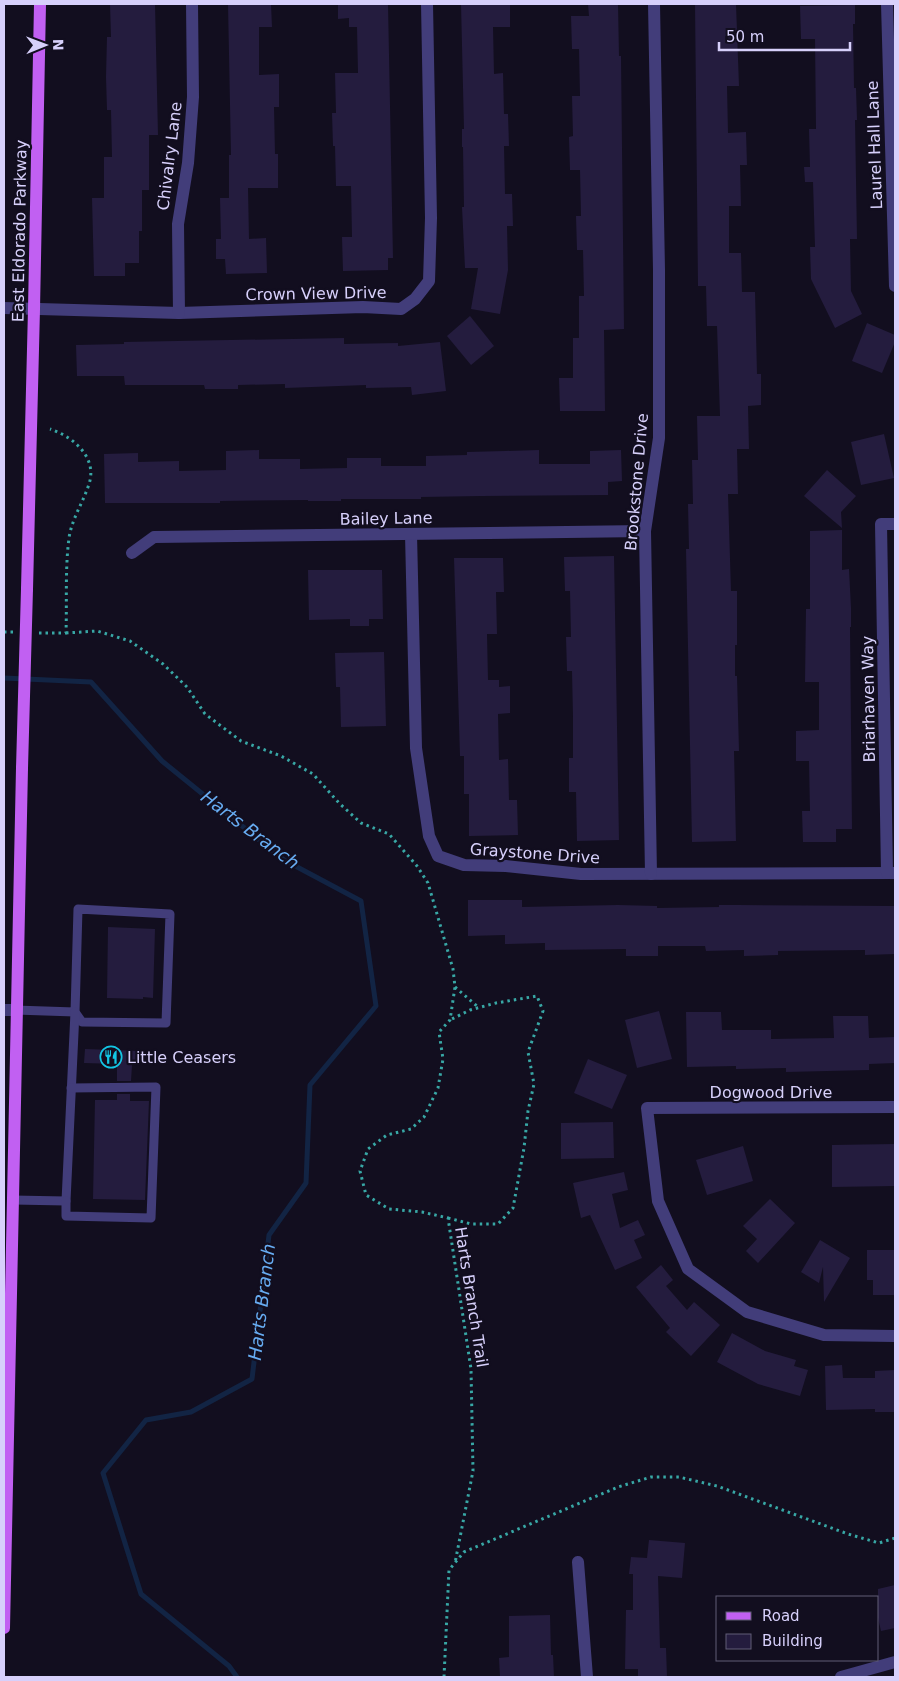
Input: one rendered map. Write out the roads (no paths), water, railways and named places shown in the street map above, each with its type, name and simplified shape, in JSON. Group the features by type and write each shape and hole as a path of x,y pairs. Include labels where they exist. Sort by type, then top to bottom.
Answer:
{"main road":[{"name":"East Eldorado Parkway","path":"4,1628 13,1200 9,1010 22,768 40,4"}],"street":[{"name":"Chivalry Lane","path":"179,313 178,224 188,163 193,97 192,4"},
{"name":"Crown View Drive","path":"4,308 179,313 363,307 401,309 415,299 429,281 431,218 427,4"},
{"name":"Brookstone Drive","path":"651,874 645,531 659,438 659,270 654,4"},
{"name":"Laurel Hall Lane","path":"887,4 895,286"},
{"name":"Briarhaven Way","path":"891,873 881,524 895,524"},
{"name":"Bailey Lane","path":"132,553 154,537 645,531"},
{"name":"Graystone Drive","path":"411,534 416,748 428,836 438,856 464,865 506,866 581,874 891,873"},
{"name":"Dogwood Drive","path":"895,1108 647,1108 658,1201 688,1269 747,1312 824,1335 895,1336"},
{"path":"578,1562 587,1677"},
{"path":"841,1677 895,1662"}],"lane":[{"path":"71,1088 156,1087 151,1218 66,1216 66,1201 71,1088 75,1012 78,909 170,914 166,1023 82,1022 75,1012"},
{"path":"9,1010 75,1012"},
{"path":"13,1200 66,1201"}],"waterway":[{"name":"Harts Branch","path":"4,678 91,682 162,761 284,860 361,901 376,1006 310,1085 306,1183 269,1235 252,1379 191,1412 146,1420 103,1473 141,1594 229,1666 237,1677"}],"place":[{"name":"Little Ceasers","path":"111,1057"}]}
